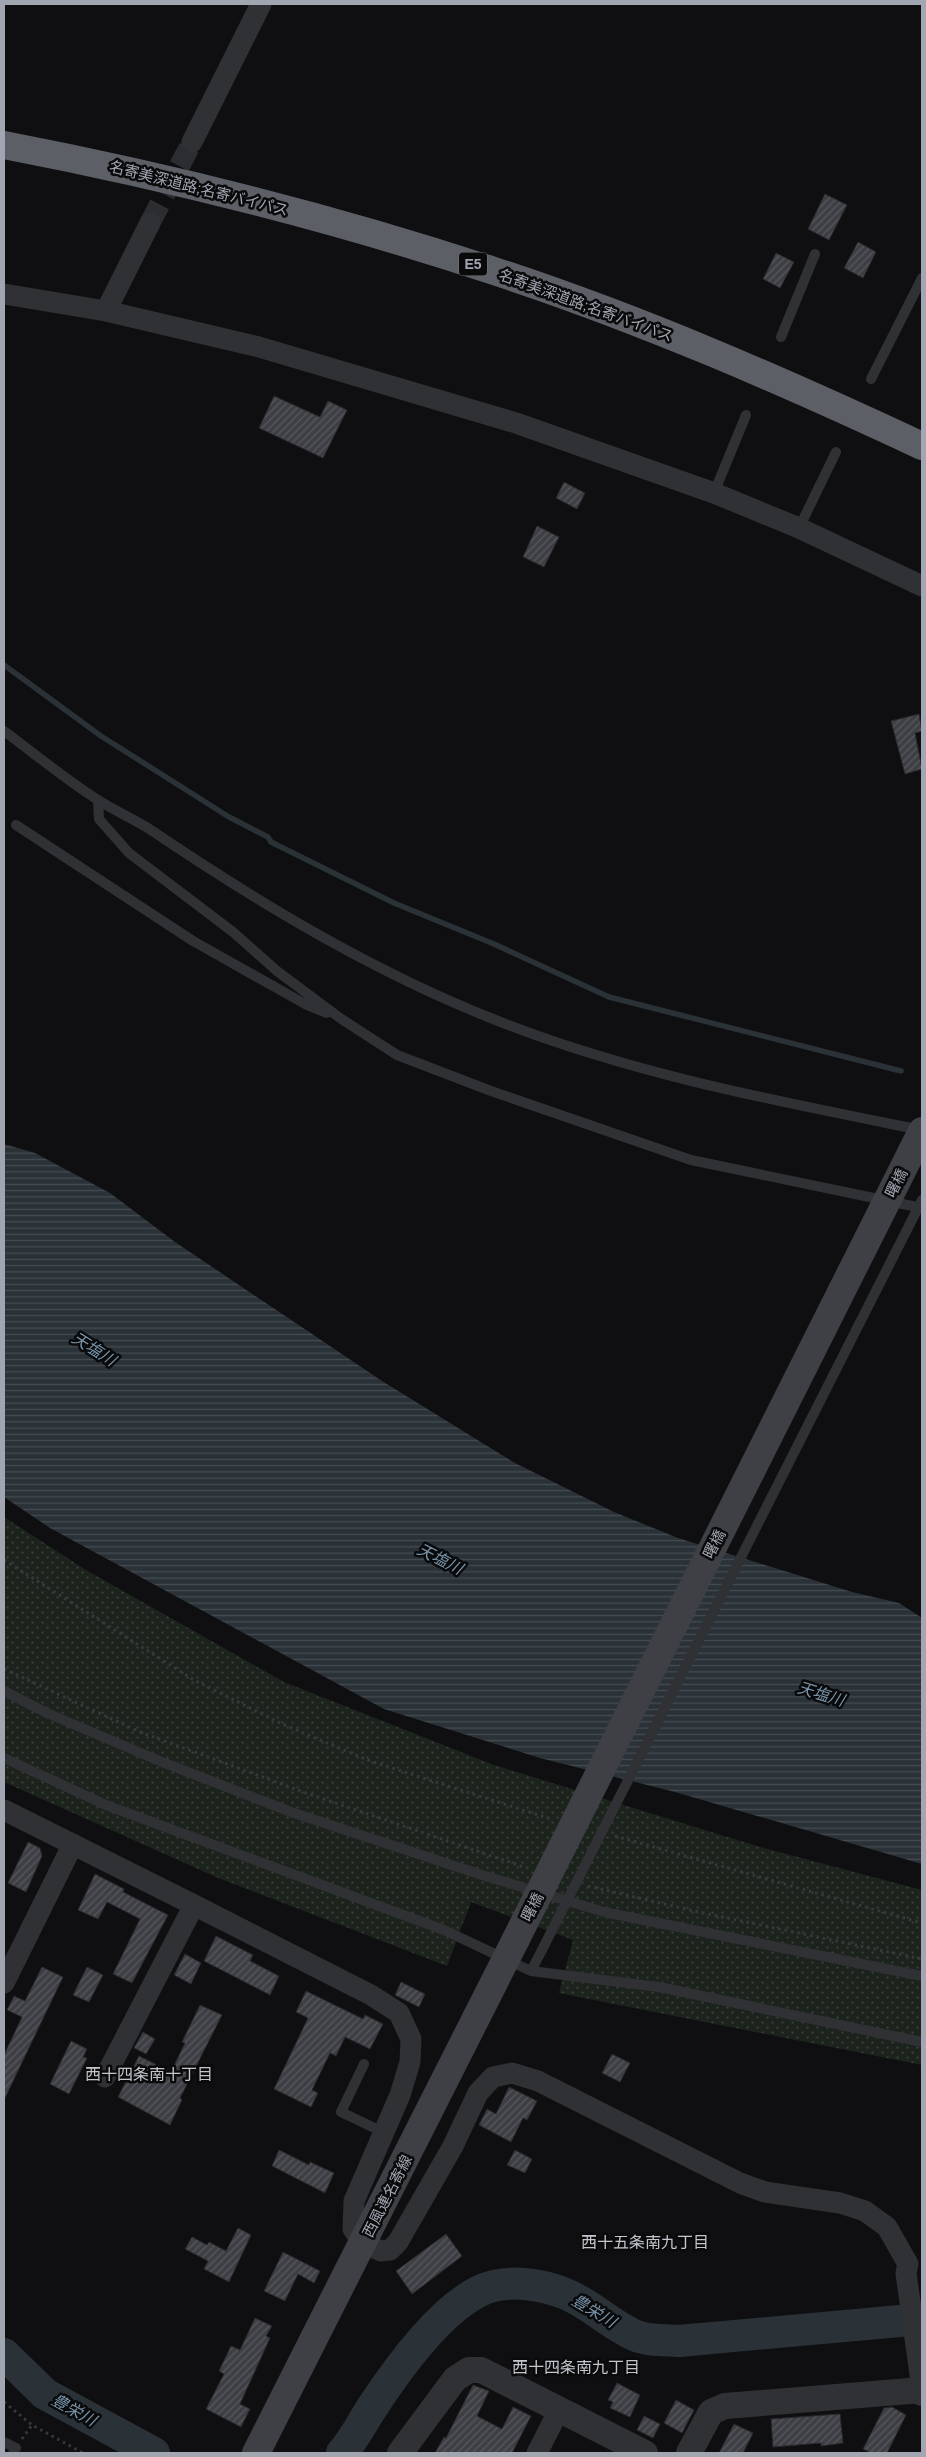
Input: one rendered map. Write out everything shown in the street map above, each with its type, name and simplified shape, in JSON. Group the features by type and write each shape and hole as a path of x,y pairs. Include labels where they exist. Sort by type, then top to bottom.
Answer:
{"highway":[{"name":"名寄美深道路;名寄バイパス","path":"4,145 133,171 248,198 496,271 721,356 922,446"}],"main road":[{"name":"曙橋","path":"511,1949 919,1137"},
{"name":"西風連名寄線","path":"256,2453 511,1949"}],"street":[{"path":"192,142 262,4"},
{"path":"106,311 150,223"},
{"path":"4,294 106,311 259,347 516,423 714,493 799,528 922,586"},
{"path":"4,1810 194,1904 371,1995 399,2013 412,2039 410,2062 400,2095 382,2132 354,2201 353,2229 363,2244 381,2251 390,2250 398,2242 453,2146 478,2093 493,2077 512,2073 538,2081 740,2183 766,2192 840,2203 865,2211 887,2227 912,2267 922,2393"},
{"path":"4,1983 10,1956 73,1844"},
{"path":"105,2077 194,1904"},
{"path":"400,2453 455,2379 469,2370 481,2370 645,2453"},
{"path":"688,2453 711,2412 725,2406 922,2389"},
{"path":"537,2453 558,2410"}],"lane":[{"path":"781,337 816,254"},
{"path":"871,379 922,278"},
{"path":"714,493 746,415"},
{"path":"799,528 836,452"},
{"path":"4,730 98,800 149,829 189,858 290,919 406,980 493,1019 570,1047 705,1086 919,1137"},
{"path":"98,800 99,819 129,853 340,1018 397,1055 491,1091 691,1160 922,1208"},
{"path":"16,825 193,941 305,1004 340,1018"},
{"path":"532,1971 922,1200"},
{"path":"4,1691 47,1713 162,1762 291,1812 482,1875 604,1912 922,1976"},
{"path":"4,1758 106,1805 444,1930 511,1949 532,1971 658,1988 922,2042"},
{"path":"364,2064 341,2112 382,2132"},
{"path":"4,2442 16,2448 13,2453"}],"path":[{"path":"4,1560 194,1680 282,1724 370,1760 559,1821"},
{"path":"4,1669 140,1732 306,1793 529,1868"},
{"path":"606,1834 922,1923"},
{"path":"585,1885 694,1911 922,1959"},
{"path":"4,2402 32,2425 83,2453"}],"shaded area":[{"path":"4,1517 86,1570 284,1682 494,1765 760,1847 922,1890 922,2065 559,1993 573,1940 471,1902 447,1966 216,1877 4,1782"}],"water":[{"name":"天塩川","path":"4,1144 35,1153 110,1193 175,1242 382,1381 515,1463 614,1512 678,1538 852,1592 899,1603 922,1618 922,1864 675,1792 540,1758 384,1709 50,1528 4,1497"}],"building":[{"path":"825,194 847,205 829,240 808,229"},
{"path":"858,242 876,252 863,278 844,268"},
{"path":"776,253 794,262 780,288 763,279"},
{"path":"274,396 320,417 328,401 347,410 323,458 259,428"},
{"path":"564,482 585,493 577,509 556,498"},
{"path":"537,526 559,537 544,567 523,557"},
{"path":"919,714 922,731 915,733 922,769 905,774 891,721"},
{"path":"28,1842 40,1848 42,1856 26,1892 8,1883"},
{"path":"95,1874 124,1889 123,1892 168,1915 132,1983 113,1974 140,1919 107,1902 98,1919 78,1910"},
{"path":"216,1936 253,1955 250,1961 279,1976 270,1995 204,1961"},
{"path":"185,1954 201,1963 191,1984 174,1975"},
{"path":"42,1967 63,1977 4,2100 4,2055 22,2017 7,2010 14,1996 25,2001"},
{"path":"87,1967 103,1975 89,2002 73,1995"},
{"path":"401,1982 425,1994 419,2007 395,1995"},
{"path":"306,1991 363,2019 365,2015 383,2024 370,2049 345,2037 336,2056 330,2053 312,2090 318,2093 311,2107 274,2089 308,2018 296,2012"},
{"path":"200,2005 222,2015 180,2098 182,2100 170,2125 118,2097 139,2056 171,2072 185,2043 182,2042"},
{"path":"143,2032 155,2039 146,2054 134,2048"},
{"path":"71,2041 87,2049 83,2057 87,2058 69,2094 50,2084"},
{"path":"612,2054 630,2063 620,2082 602,2073"},
{"path":"509,2087 537,2101 527,2120 523,2118 511,2142 479,2125 487,2109 496,2114"},
{"path":"279,2150 309,2165 310,2162 334,2173 325,2193 272,2166"},
{"path":"515,2150 532,2159 525,2173 507,2165"},
{"path":"238,2228 251,2235 229,2282 204,2269 208,2261 185,2249 192,2237 207,2245 209,2242 226,2251"},
{"path":"446,2234 462,2256 412,2294 396,2271"},
{"path":"283,2252 320,2271 314,2283 298,2274 285,2301 264,2291"},
{"path":"255,2318 272,2326 266,2336 270,2338 240,2404 250,2409 241,2427 206,2409 224,2374 219,2371 231,2346 240,2350"},
{"path":"617,2383 640,2395 630,2417 610,2408 613,2402 608,2400"},
{"path":"473,2385 489,2391 477,2416 502,2429 513,2407 531,2416 512,2453 435,2453 444,2437 446,2438"},
{"path":"676,2400 694,2410 682,2433 664,2423"},
{"path":"892,2407 906,2415 887,2453 871,2453 863,2449 884,2408"},
{"path":"840,2414 843,2443 821,2446 821,2443 773,2447 771,2419"},
{"path":"644,2416 660,2424 653,2438 637,2430"},
{"path":"734,2424 753,2433 743,2453 719,2453"}],"waterway":[{"path":"4,665 101,736 229,817 268,837 271,842 394,903 494,944 609,997 901,1071"},
{"name":"豊栄川","path":"342,2453 383,2391 422,2340 452,2310 468,2298 494,2286 504,2284 536,2285 566,2294 634,2335 656,2340 679,2341 922,2319"},
{"name":"豊栄川","path":"4,2354 45,2394 154,2453"}],"tunnel":[{"path":"150,223 192,142"}],"district":[{"name":"西十四条南十丁目","path":"149,2074"},
{"name":"西十五条南九丁目","path":"645,2242"},
{"name":"西十四条南九丁目","path":"576,2367"}]}
